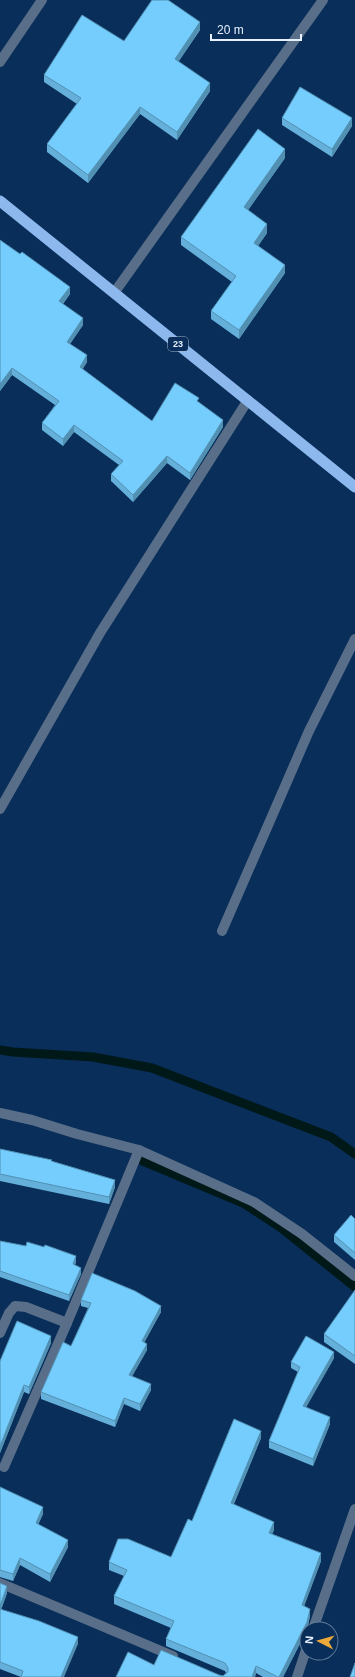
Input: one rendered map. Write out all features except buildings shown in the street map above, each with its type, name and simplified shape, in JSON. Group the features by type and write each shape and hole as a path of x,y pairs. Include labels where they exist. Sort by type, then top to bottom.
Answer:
{"highway":[{"name":"23","path":"0,202 355,487"}],"street":[{"path":"0,62 42,0"},
{"path":"114,293 323,0"},
{"path":"0,809 100,633 248,400"},
{"path":"222,931 309,731 355,639"},
{"path":"0,1113 32,1120 77,1134 139,1150 254,1202 302,1234 355,1276"},
{"path":"4,1467 67,1323 139,1150"},
{"path":"0,1332 9,1313 15,1306 26,1307 67,1323"},
{"path":"316,1621 355,1509"},
{"path":"0,1583 179,1659"},
{"path":"297,1677 302,1661"}],"waterway":[{"path":"0,1050 93,1057 152,1068 331,1137 355,1154"},
{"path":"143,1161 243,1203 280,1227 355,1287"}]}
